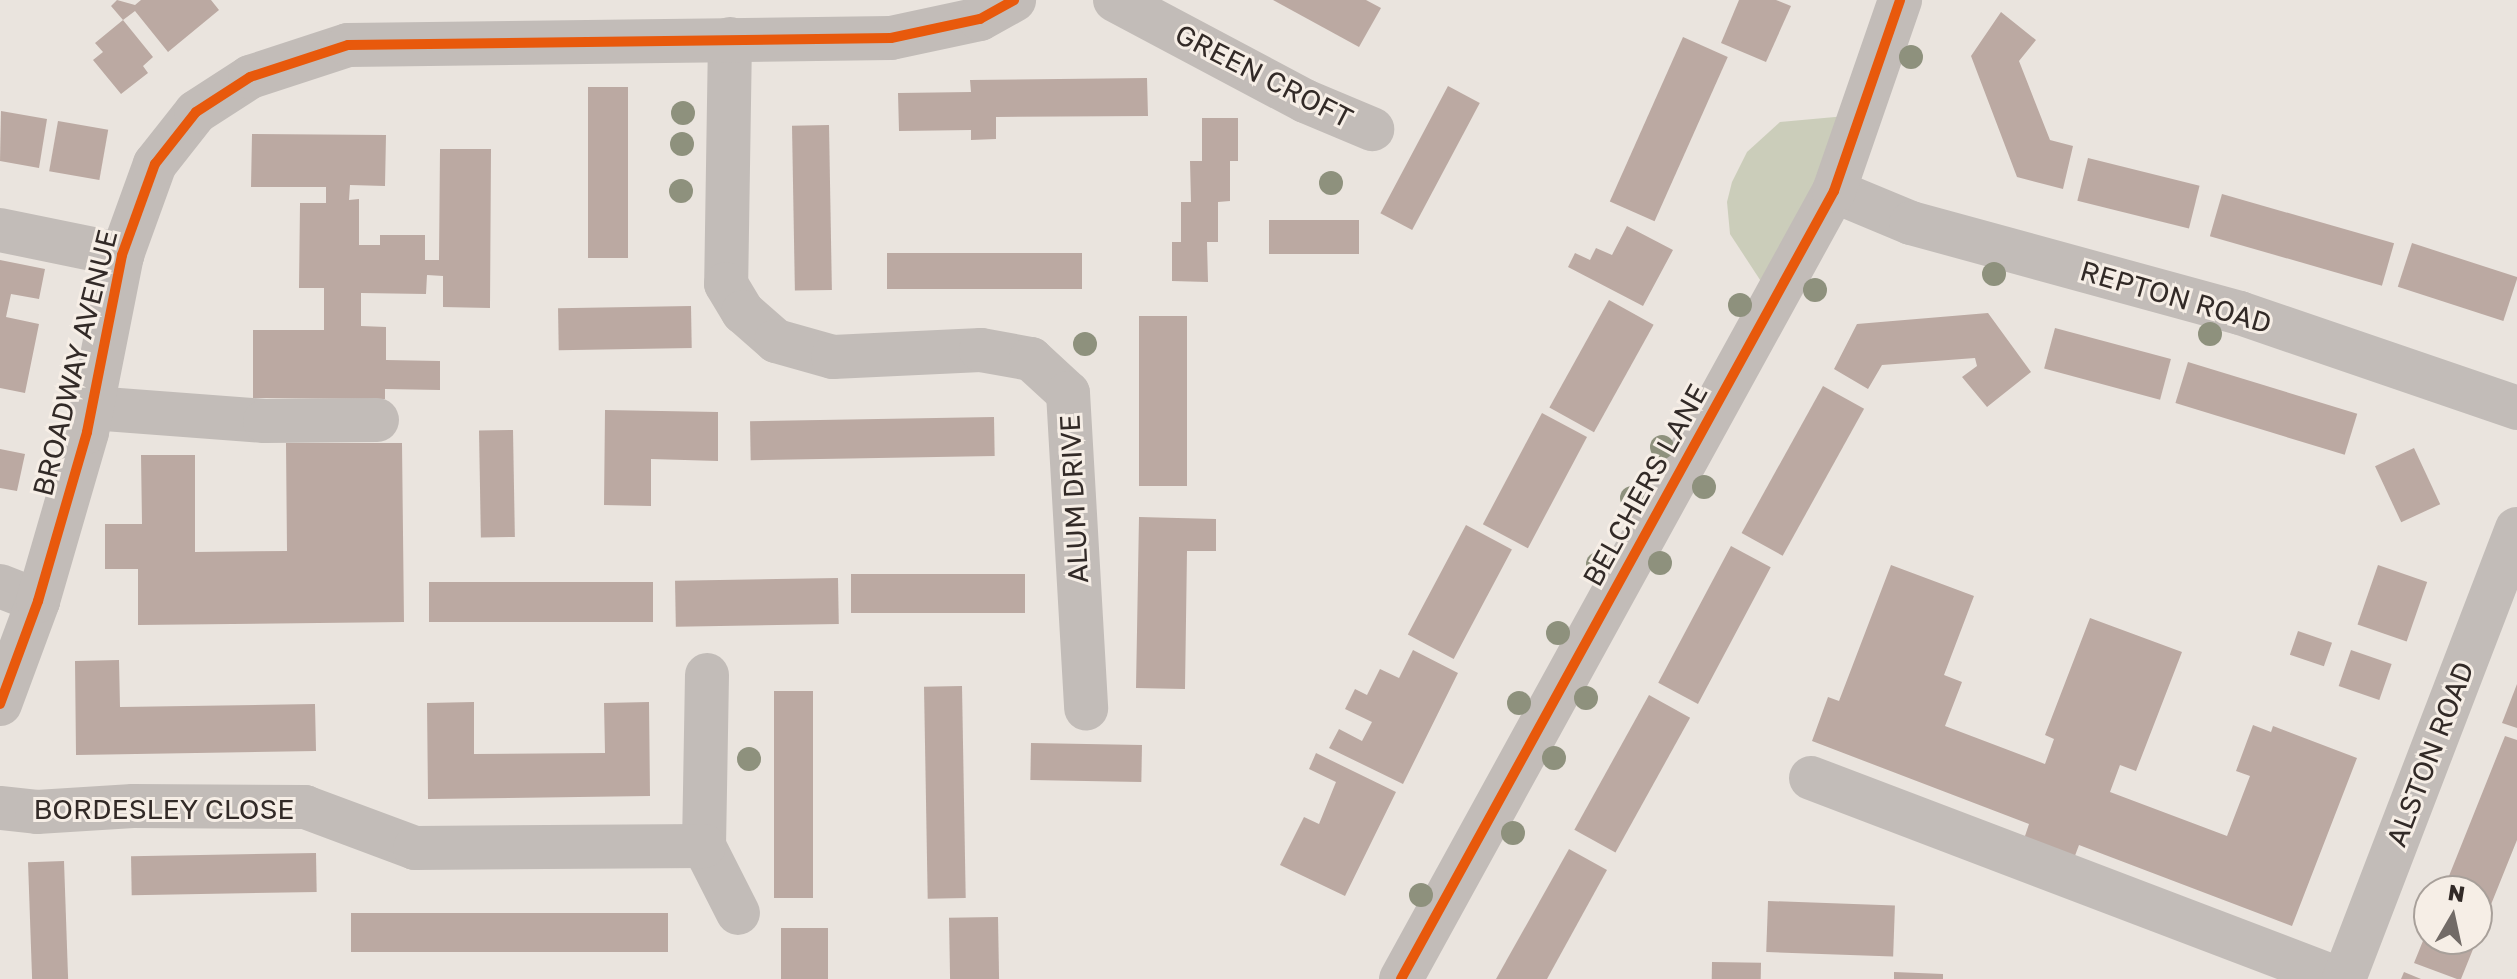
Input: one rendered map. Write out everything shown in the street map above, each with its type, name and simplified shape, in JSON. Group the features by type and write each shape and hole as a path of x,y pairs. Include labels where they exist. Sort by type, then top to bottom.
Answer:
{"street":[{"name":"BROADWAY AVENUE","path":"0,704 19,593 92,408 122,255 155,164 196,112 250,77 348,45 906,36 980,19 1014,0"},
{"name":"GREEN CROFT","path":"1115,0 1305,101 1372,129"},
{"name":"BELCHERS LANE","path":"1401,979 1834,191 1900,0"},
{"name":"ALUM DRIVE","path":"730,39 726,284 743,312 776,341 833,357 981,350 1031,359 1068,393 1086,708"},
{"name":"REPTON ROAD","path":"1834,191 1911,223 2240,313 2517,408"},
{"path":"0,230 122,255"},
{"path":"92,408 265,421 377,420"},
{"name":"ALSTON ROAD","path":"2341,979 2517,529"},
{"path":"707,675 704,846 738,913"},
{"path":"1811,778 2341,979"},
{"name":"BORDESLEY CLOSE","path":"0,808 37,812 133,806 305,807 415,848 704,846"}],"green space":[{"path":"1846,116 1766,289 1730,234 1727,202 1732,182 1747,152 1780,122"}],"building":[{"path":"117,0 135,5 141,0 211,0 219,10 168,52 135,11 123,20 111,6"},
{"path":"1273,0 1366,0 1381,8 1359,47"},
{"path":"1739,0 1776,0 1791,6 1766,62 1721,43"},
{"path":"2001,12 2036,40 2019,61 2050,140 2073,146 2063,189 2017,177 1971,56"},
{"path":"123,20 153,57 143,66 148,73 121,94 93,60 103,52 95,43"},
{"path":"1683,37 1728,57 1655,221 1610,201"},
{"path":"1147,78 1148,116 996,117 996,139 971,140 971,130 899,131 898,93 971,92 970,80"},
{"path":"1448,86 1480,103 1412,230 1380,213"},
{"path":"588,87 628,87 628,258 588,258"},
{"path":"1,111 47,119 39,168 0,161"},
{"path":"1202,118 1238,118 1238,161 1230,161 1230,201 1218,202 1218,242 1207,242 1208,282 1172,281 1172,242 1181,242 1181,202 1191,202 1190,161 1202,161"},
{"path":"58,121 108,130 99,180 49,171"},
{"path":"829,125 832,290 795,291 792,126"},
{"path":"252,134 386,135 385,186 350,185 349,200 359,199 359,245 380,245 380,235 425,235 425,260 439,260 440,149 491,149 490,308 443,307 443,276 427,275 426,294 361,293 361,326 386,327 386,360 440,361 440,390 385,389 385,399 253,398 253,330 324,330 324,288 299,288 300,203 326,203 326,187 251,187"},
{"path":"2088,158 2200,186 2189,229 2077,201"},
{"path":"2222,194 2394,243 2382,286 2210,236"},
{"path":"1269,220 1359,220 1359,254 1269,254"},
{"path":"1627,226 1673,250 1643,306 1568,267 1575,253 1590,260 1596,248 1612,255"},
{"path":"2412,243 2517,277 2503,321 2398,287"},
{"path":"887,253 1082,253 1082,289 887,289"},
{"path":"0,260 45,269 39,299 11,294 6,317 39,324 25,393 0,388"},
{"path":"1609,300 1654,325 1594,432 1549,408"},
{"path":"691,306 692,348 559,350 558,308"},
{"path":"1988,313 2031,372 1987,407 1962,377 1977,366 1975,358 1882,365 1868,389 1834,369 1857,324"},
{"path":"1139,316 1187,316 1187,486 1139,486"},
{"path":"2055,328 2171,359 2160,400 2044,369"},
{"path":"2188,362 2357,414 2345,455 2175,403"},
{"path":"1823,386 1864,409 1783,556 1742,533"},
{"path":"605,410 718,412 718,461 651,459 651,506 604,505"},
{"path":"1542,413 1587,437 1528,548 1483,524"},
{"path":"994,417 995,456 751,460 750,421"},
{"path":"513,430 515,537 481,538 479,431"},
{"path":"286,443 402,443 404,622 138,625 138,569 105,569 105,524 142,524 141,455 195,455 195,552 287,551"},
{"path":"2414,448 2440,504 2401,522 2375,466"},
{"path":"0,449 25,454 17,491 0,488"},
{"path":"1139,517 1216,519 1216,551 1187,551 1185,689 1136,688"},
{"path":"1466,525 1512,549 1454,659 1408,634"},
{"path":"1731,546 1771,567 1698,704 1658,683"},
{"path":"1891,565 1974,596 1944,675 1962,682 1945,726 2045,764 2054,739 2045,735 2090,618 2182,652 2136,771 2120,765 2110,792 2227,836 2250,776 2236,771 2253,725 2271,732 2273,726 2357,758 2292,926 2079,845 2073,861 2023,842 2029,824 1812,741 1828,697 1839,701"},
{"path":"2378,565 2427,582 2407,641 2357,625"},
{"path":"851,574 1025,574 1025,613 851,613"},
{"path":"838,578 839,624 676,627 675,581"},
{"path":"429,582 653,582 653,622 429,622"},
{"path":"2298,631 2332,643 2324,666 2290,655"},
{"path":"1413,650 1458,673 1403,784 1329,748 1339,729 1362,741 1372,722 1345,709 1355,689 1367,695 1380,669 1399,678"},
{"path":"2351,650 2392,664 2379,700 2339,686"},
{"path":"119,660 120,707 315,704 316,751 76,755 75,661"},
{"path":"2517,684 2517,728 2502,723"},
{"path":"962,686 966,898 928,899 924,687"},
{"path":"774,691 813,691 813,898 774,898"},
{"path":"1649,695 1690,718 1615,852 1574,830"},
{"path":"474,702 474,754 605,753 604,703 649,702 650,796 428,799 427,703"},
{"path":"2505,736 2517,740 2517,840 2493,900 2493,875 2449,875"},
{"path":"1031,743 1142,745 1141,782 1030,780"},
{"path":"1316,753 1396,792 1345,896 1280,865 1304,817 1319,824 1336,782 1309,769"},
{"path":"1569,849 1607,870 1547,979 1496,979"},
{"path":"316,853 317,892 132,895 131,856"},
{"path":"64,861 68,979 32,979 28,862"},
{"path":"1768,901 1895,905 1893,956 1766,952"},
{"path":"351,913 668,913 668,952 351,952"},
{"path":"998,917 999,979 950,979 949,918"},
{"path":"781,928 828,928 828,979 781,979"},
{"path":"2417,955 2471,955 2461,979 2414,963"},
{"path":"1712,962 1761,963 1761,979 1712,979"},
{"path":"1894,972 1943,974 1943,979 1894,979"},
{"path":"2404,972 2421,979 2401,979"}],"cycle path":[{"path":"0,704 38,601 87,432 122,255 155,164 196,112 250,77 348,45 891,38 980,19 1014,0"},
{"path":"1401,979 1834,191 1900,0"}]}
